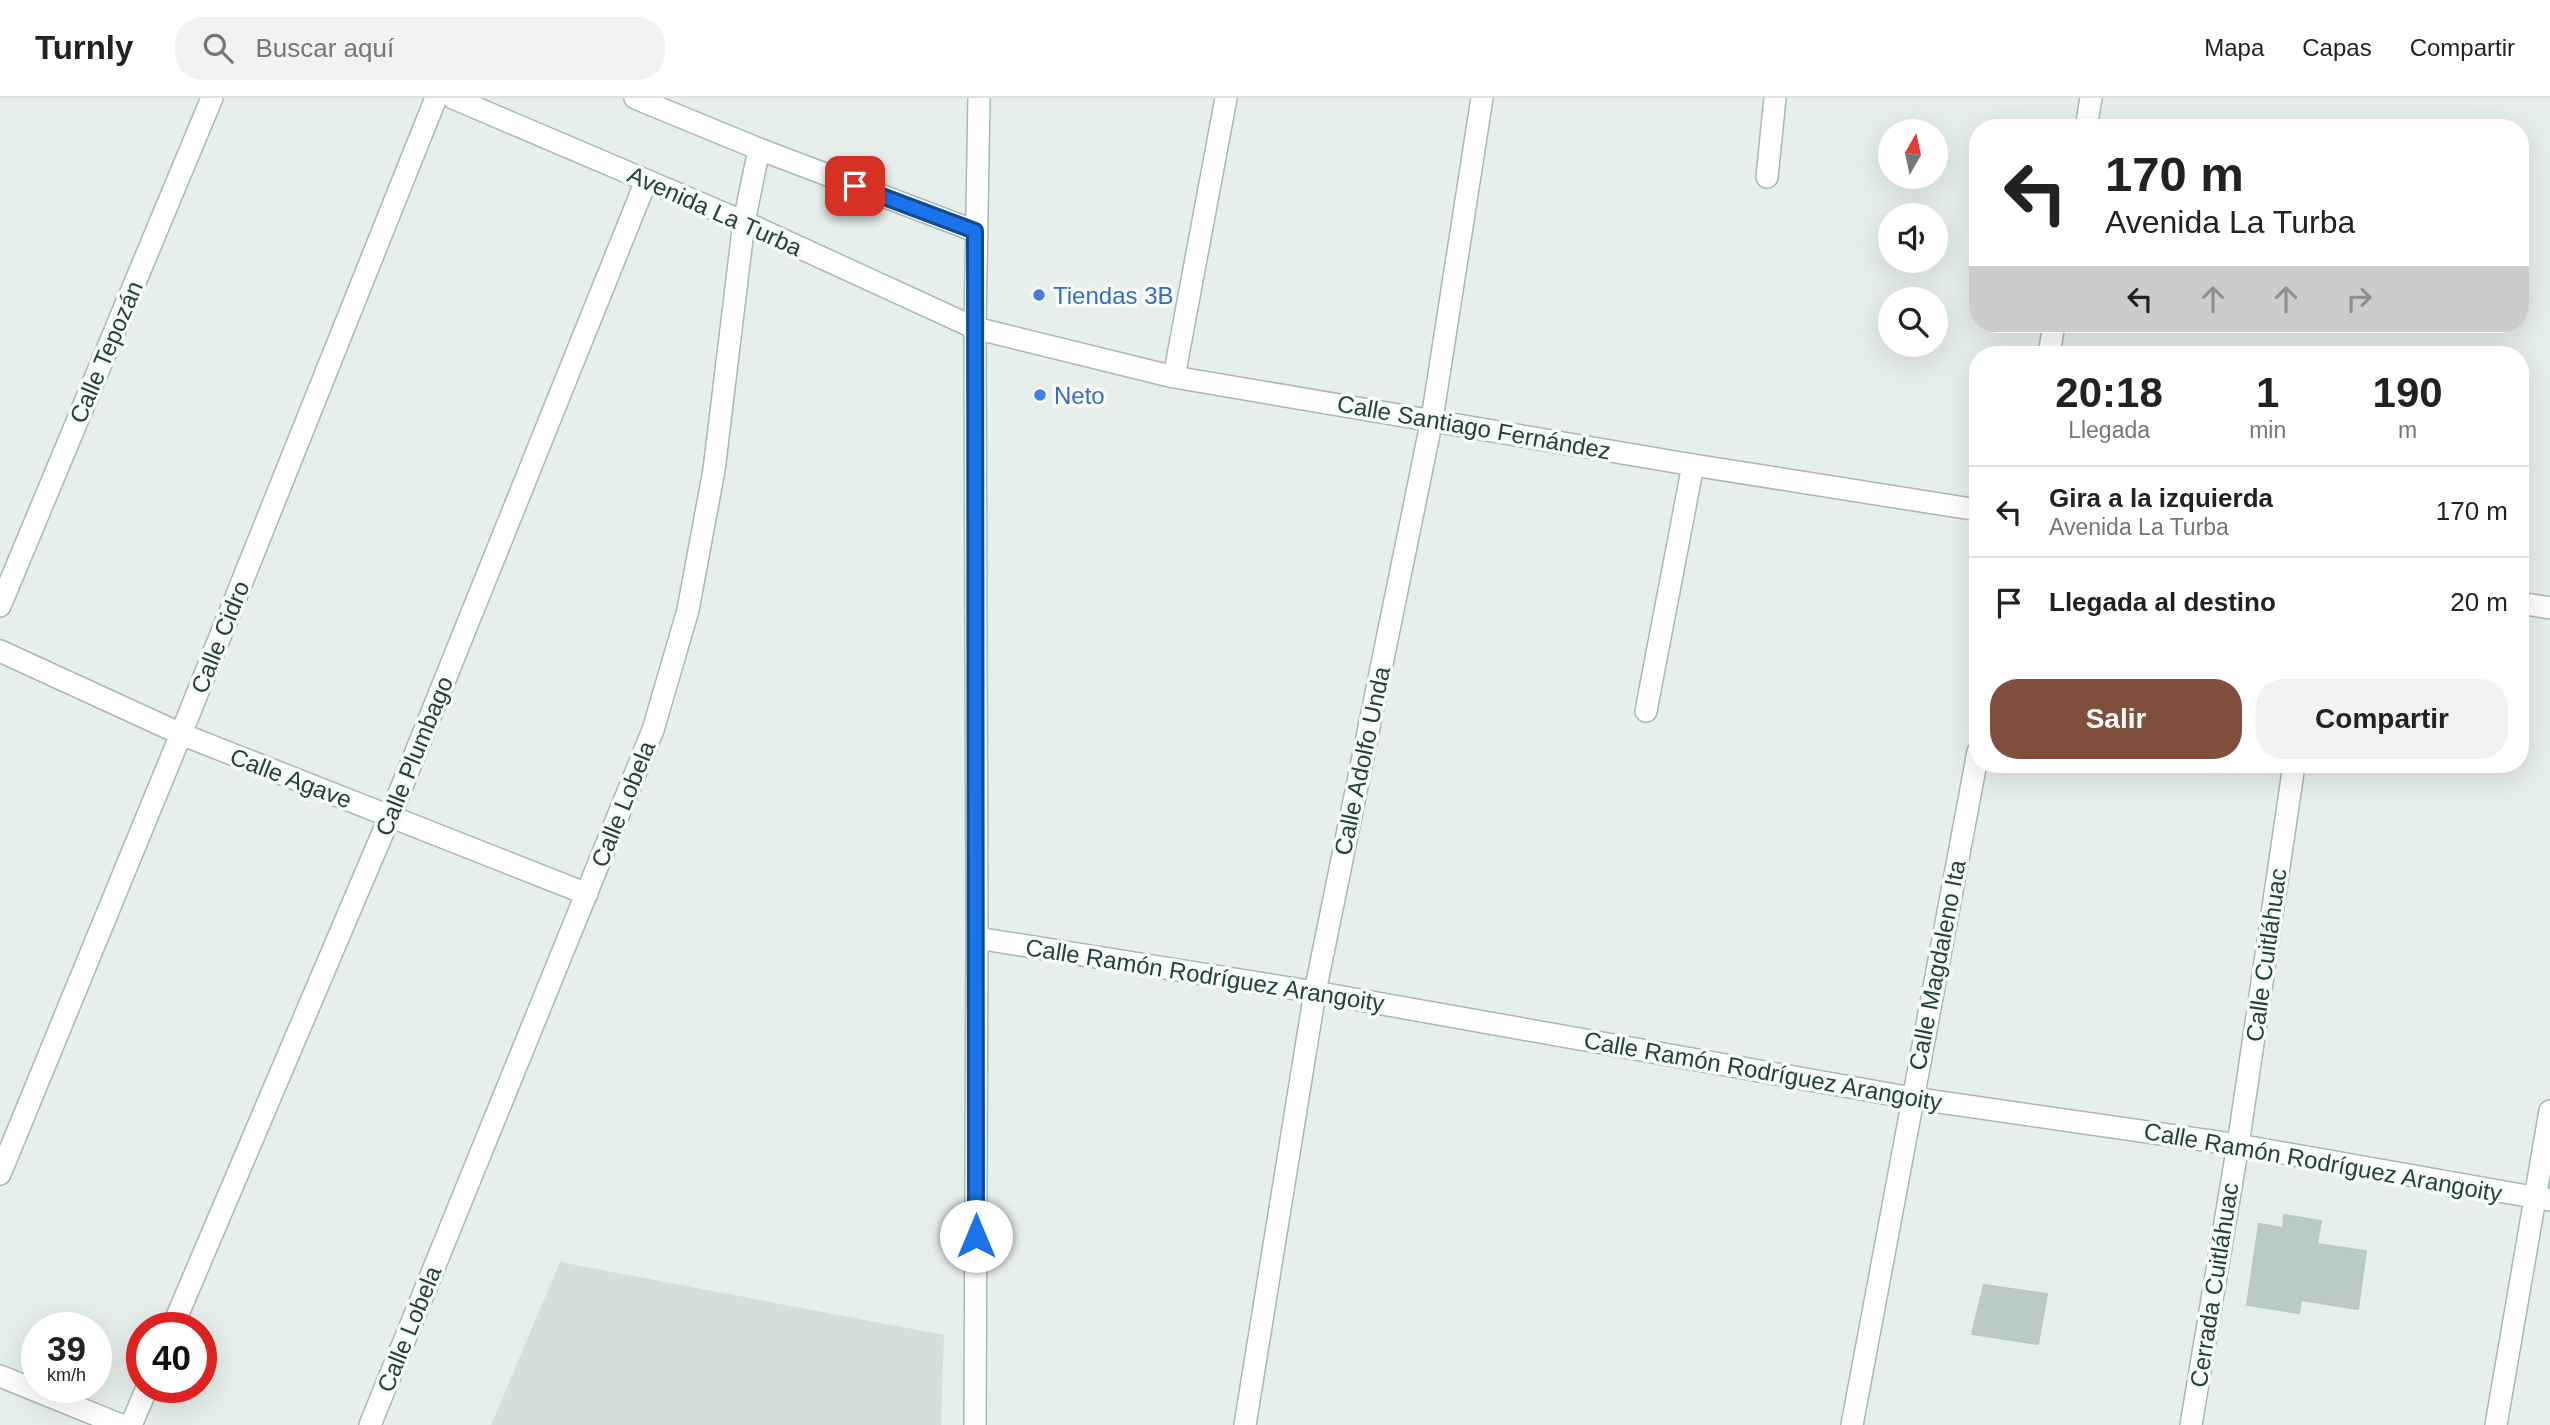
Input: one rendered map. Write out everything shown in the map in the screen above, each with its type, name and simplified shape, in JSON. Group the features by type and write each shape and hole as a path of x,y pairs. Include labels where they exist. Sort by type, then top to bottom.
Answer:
{"street":[{"name":"Calle Tepozán","path":"0,606 212,98"},
{"name":"Calle Cidro","path":"0,1174 181,734 436,98"},
{"name":"Avenida La Turba","path":"453,98 744,222 975,328"},
{"path":"635,98 975,231"},
{"path":"975,1425 975,231 979,98"},
{"path":"1174,377 1226,98"},
{"name":"Calle Adolfo Unda","path":"1245,1425 1315,992 1432,419 1482,98"},
{"path":"1767,177 1775,98"},
{"path":"2088,119 2091,98"},
{"name":"Calle Lobela","path":"370,1425 653,730 688,610 714,470 744,222 760,149"},
{"name":"Calle Plumbago","path":"179,1312 390,816 646,181"},
{"name":"Calle Santiago Fernández","path":"975,328 1174,377 1969,509"},
{"path":"1646,710 1693,465"},
{"path":"2529,604 2550,608"},
{"name":"Calle Agave","path":"0,651 181,734 587,894"},
{"name":"Calle Magdaleno Ita","path":"1852,1425 1974,773"},
{"name":"Calle Cuitláhuac","path":"2238,1145 2293,773"},
{"name":"Calle Ramón Rodríguez Arangoity","path":"977,938 1315,992 1912,1098 2238,1145 2543,1199"},
{"path":"2496,1425 2543,1199 2550,1111"},
{"name":"Cerrada Cuitláhuac","path":"2191,1425 2238,1145"},
{"path":"0,1376 121,1425"},
{"path":"131,1425 141,1403"}],"shaded area":[{"path":"560,1262 944,1335 941,1425 491,1425"}],"building":[{"path":"2284,1215 2321,1221 2317,1244 2366,1251 2358,1309 2301,1300 2299,1313 2247,1305 2259,1224 2283,1228"},
{"path":"1984,1285 2047,1294 2038,1344 1972,1334"}],"place":[{"name":"Tiendas 3B","path":"1039,295"},
{"name":"Neto","path":"1040,395"}],"route":[{"path":"855,186 975,231 976,1236"}]}
